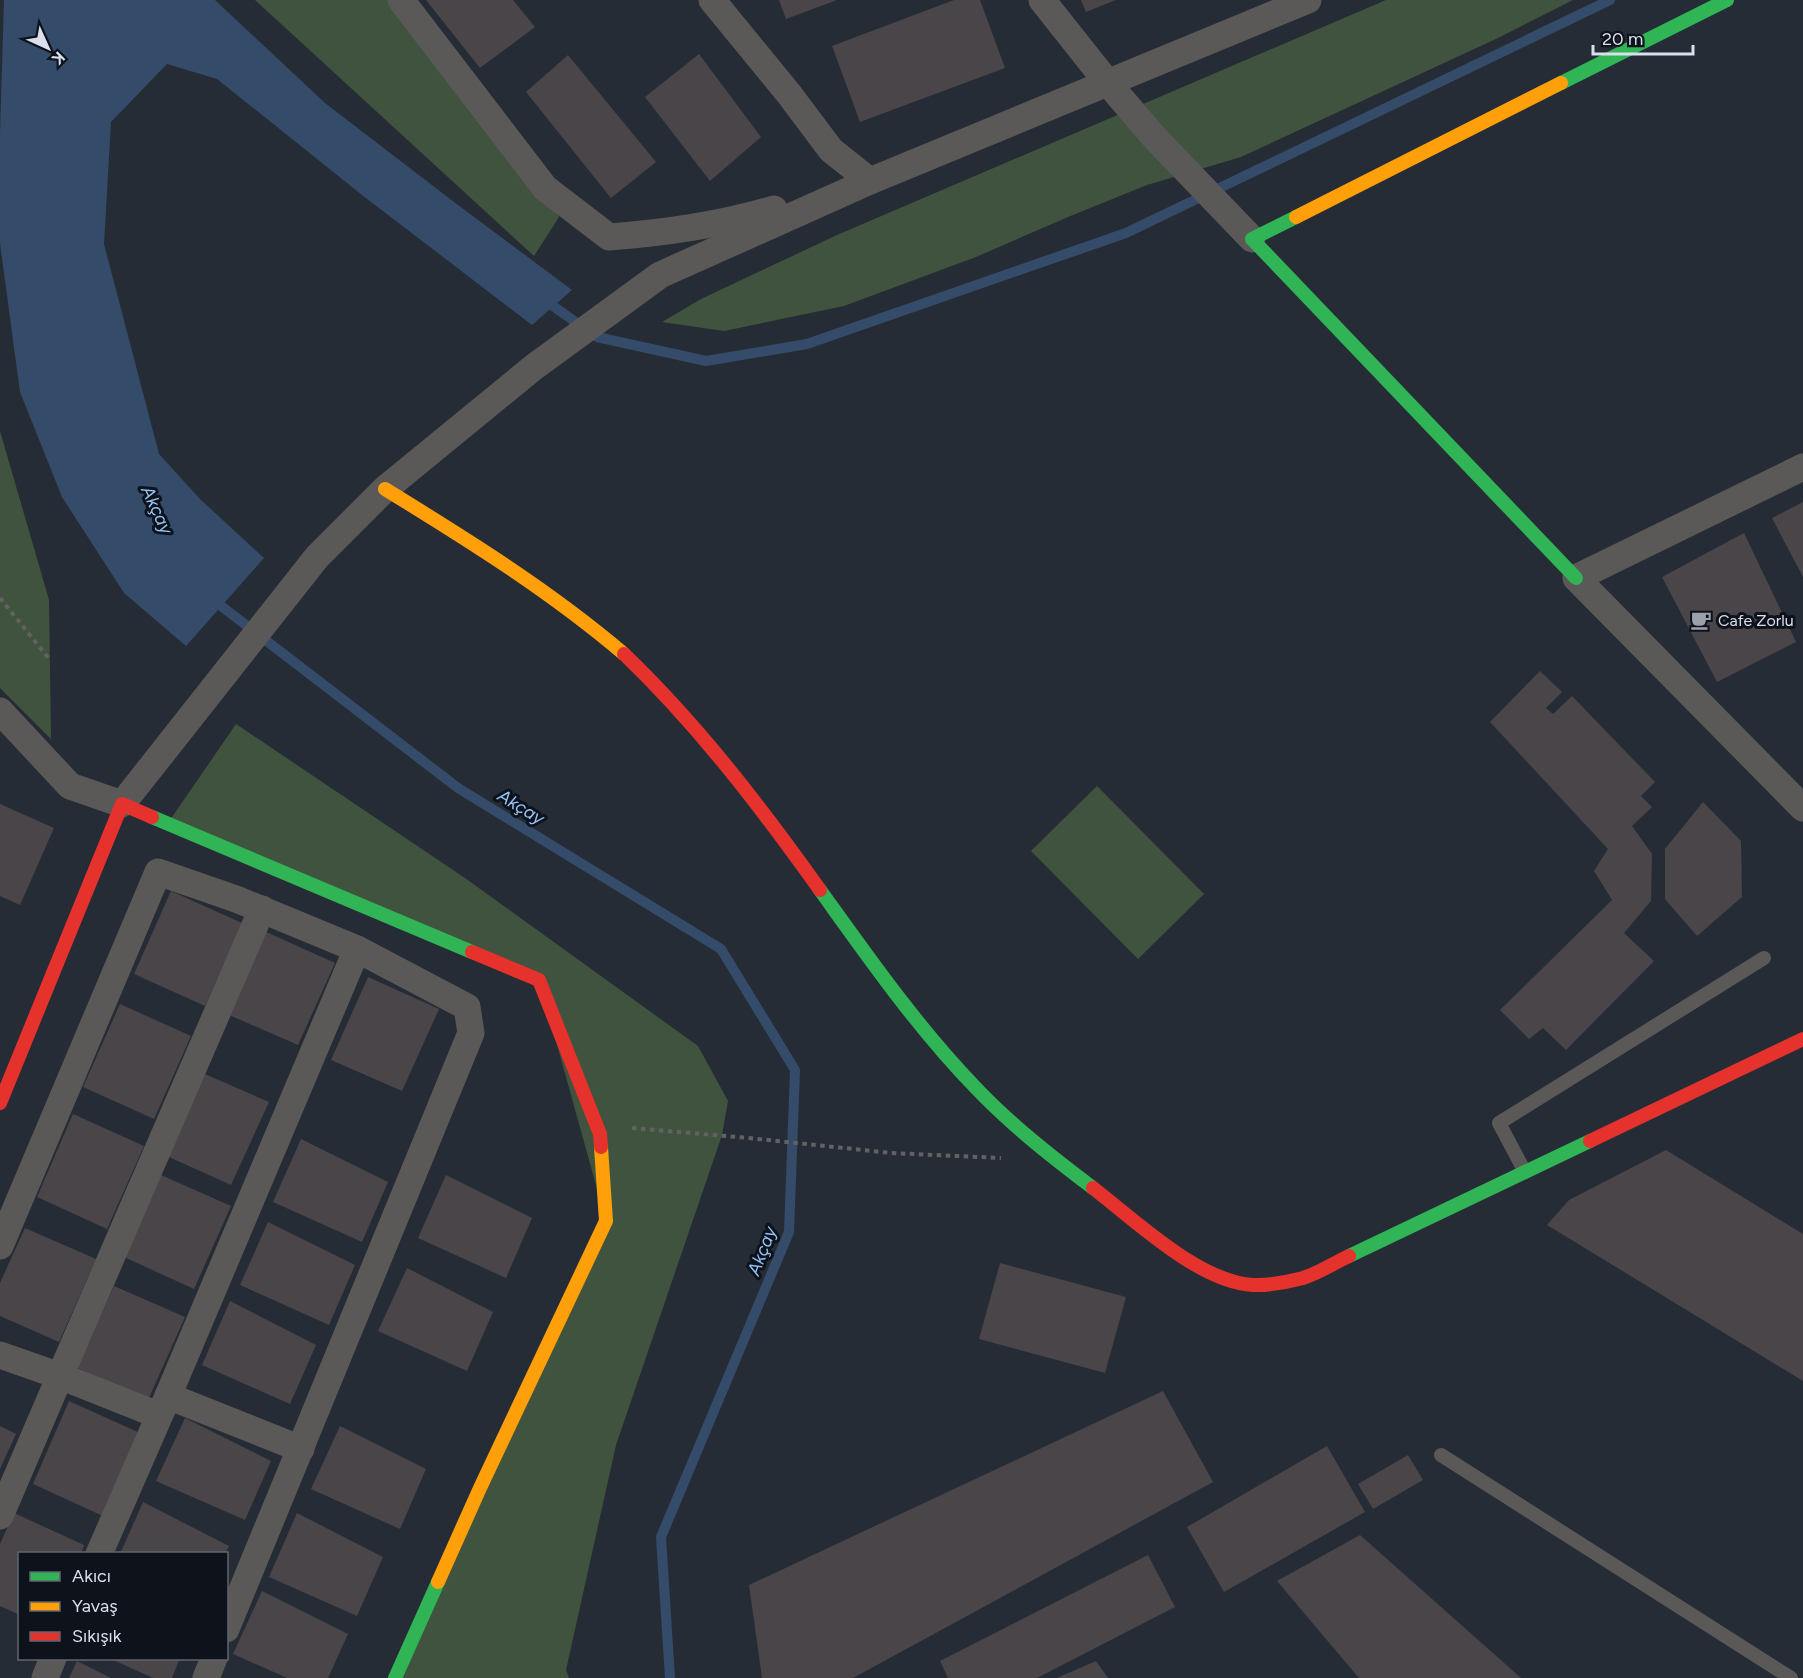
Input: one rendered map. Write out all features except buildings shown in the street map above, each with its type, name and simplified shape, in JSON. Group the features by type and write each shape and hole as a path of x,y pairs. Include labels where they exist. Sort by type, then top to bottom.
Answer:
{"street":[{"path":"400,0 544,188 609,237 657,233 746,217 870,181"},
{"path":"712,0 831,150 870,181"},
{"path":"1042,0 1155,138 1576,578 1803,808"},
{"path":"0,1103 122,804 200,702 317,557 385,489 534,367 660,275 870,181 1308,0"},
{"path":"1252,239 1727,0"},
{"path":"1576,578 1803,467"},
{"path":"385,489 507,564 556,598 606,637 653,681 732,770 922,1027 973,1085 1001,1114 1058,1162 1185,1257 1216,1277 1248,1285 1273,1285 1306,1277 1803,1039"},
{"path":"0,711 70,786 122,804 539,980 600,1134 606,1221 480,1488 395,1678"},
{"path":"0,1246 158,872 262,909 357,949 467,1006 471,1033 228,1624"},
{"path":"0,1516 262,909"},
{"path":"100,1552 357,949"},
{"path":"0,1355 60,1376 163,1405 301,1449"},
{"path":"45,1678 54,1660"},
{"path":"206,1678 214,1660"}],"lane":[{"path":"1525,1172 1499,1123 1764,958"},
{"path":"1441,1455 1791,1678"}],"path":[{"path":"0,598 50,660"},
{"path":"596,1125 749,1138 891,1154 1004,1158"}],"green space":[{"path":"255,0 401,0 545,188 559,217 534,256"},
{"path":"1386,0 1573,0 1498,38 1241,157 1147,185 976,257 844,306 724,331 662,322 701,299 837,235"},
{"path":"0,431 49,600 51,739 0,688"},
{"path":"236,724 465,878 698,1046 728,1101 722,1135 616,1445 566,1670 569,1678 396,1678 606,1221 539,980 168,823"},
{"path":"1097,786 1204,894 1138,959 1031,851"}],"water":[{"path":"4,0 215,0 325,103 572,290 532,325 362,195 217,79 167,64 111,122 104,244 159,454 200,499 264,558 186,646 124,593 62,497 20,392 0,243"}],"waterway":[{"path":"543,299 597,337 706,361 807,344 1126,233 1610,0"},
{"name":"Akçay","path":"212,599 458,788 721,949 795,1070 789,1232 661,1537 670,1678"}],"traffic: fast":[{"path":"1561,83 1727,0"},
{"path":"1296,217 1252,239 1576,578"},
{"path":"152,817 472,952"},
{"path":"820,890 894,992 954,1064 1017,1127 1093,1188"},
{"path":"1349,1256 1590,1141"},
{"path":"395,1678 438,1582"}],"traffic: slow":[{"path":"1296,217 1561,83"},
{"path":"385,489 478,547 538,588 624,654"},
{"path":"438,1582 606,1221 601,1147"}],"traffic: jam":[{"path":"624,654 703,738 820,890"},
{"path":"0,1103 122,804 152,817"},
{"path":"472,952 539,980 600,1134 601,1147"},
{"path":"1590,1141 1803,1039"},
{"path":"1093,1188 1169,1248 1190,1262 1232,1281 1253,1285 1291,1281 1315,1273 1349,1256"}],"place":[{"name":"Cafe Zorlu","path":"1701,620"}]}
